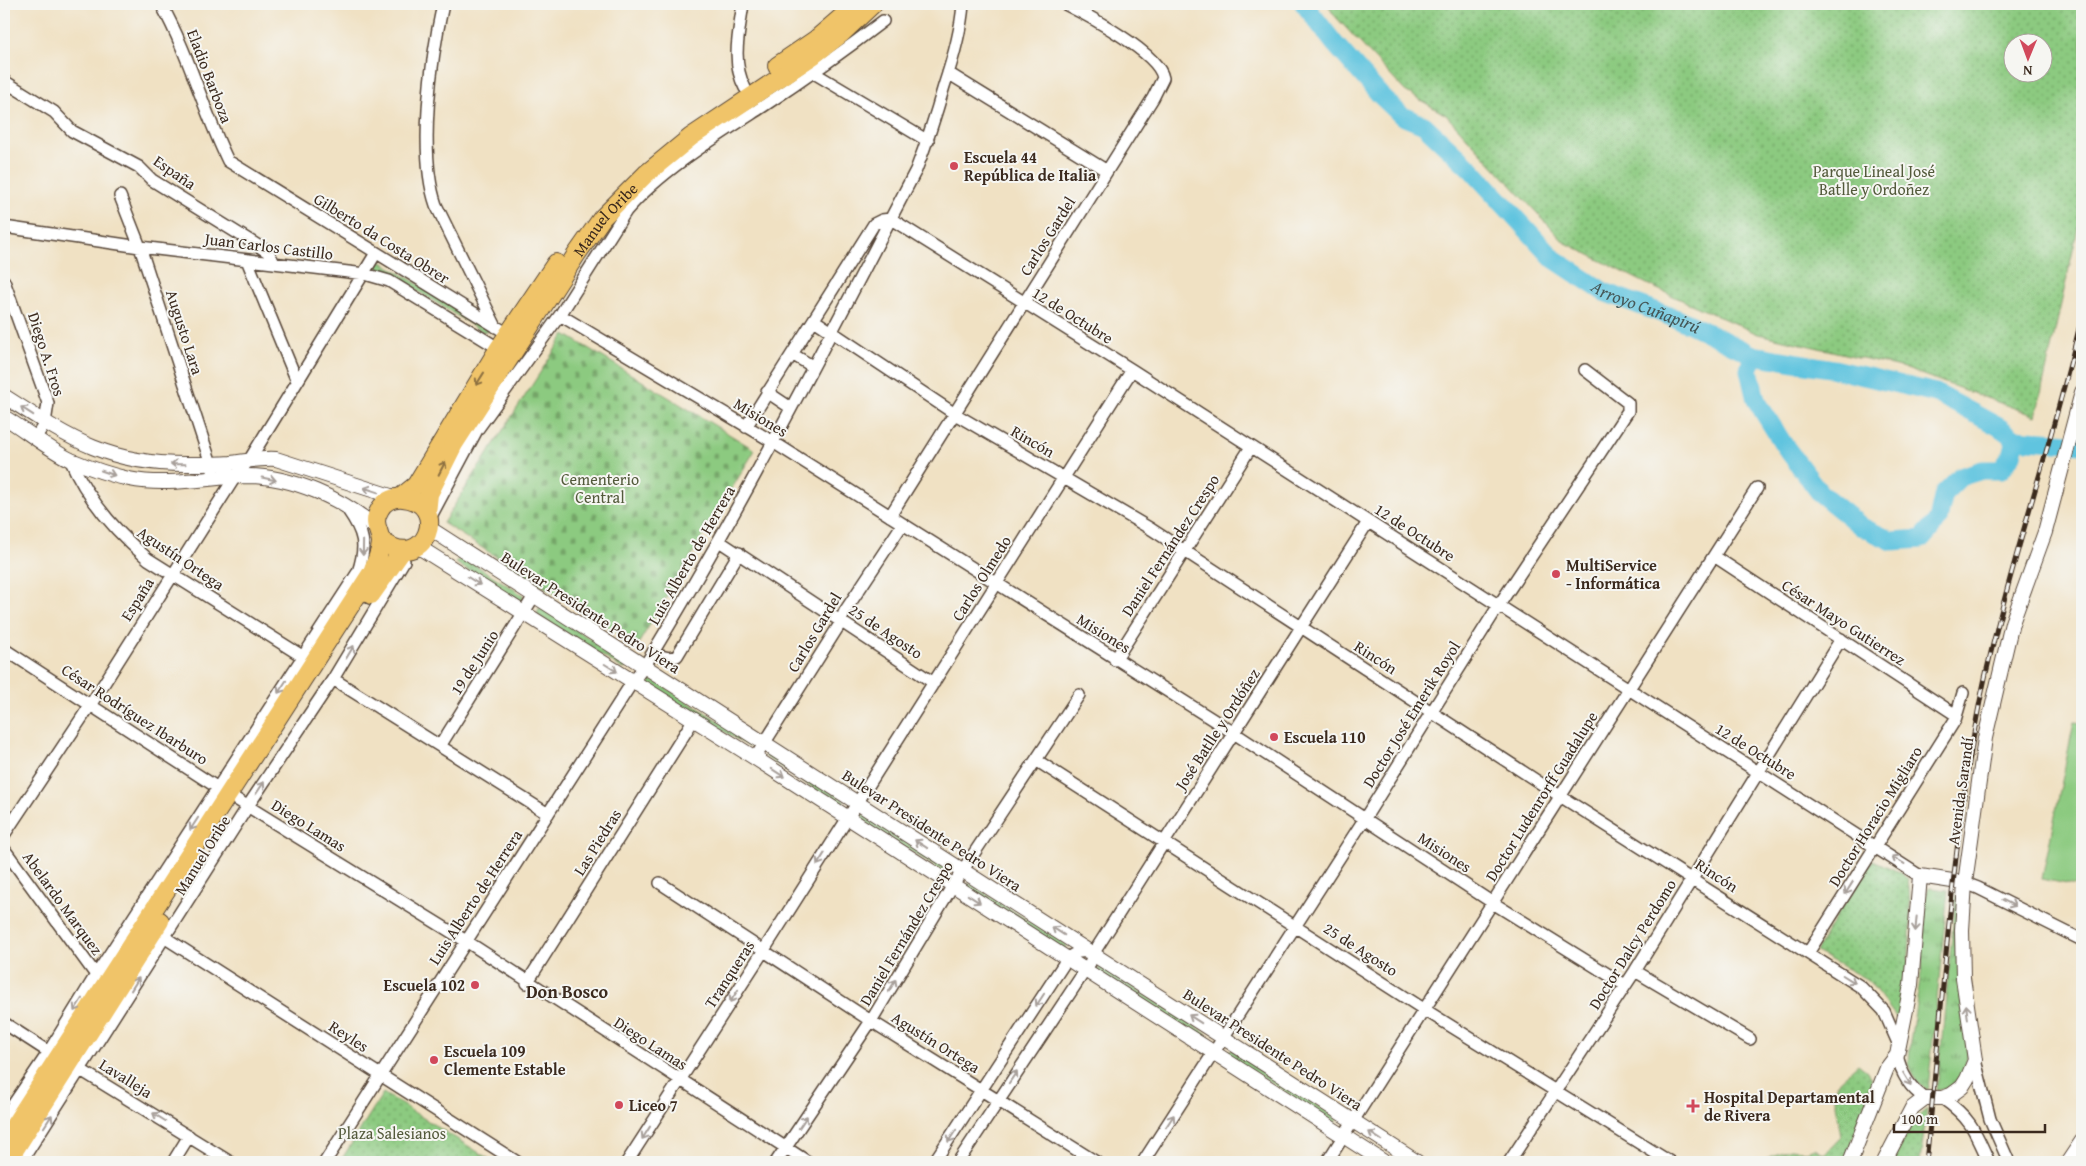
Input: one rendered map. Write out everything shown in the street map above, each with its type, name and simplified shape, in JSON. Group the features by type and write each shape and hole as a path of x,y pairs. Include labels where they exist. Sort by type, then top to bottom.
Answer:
{"highway":[{"name":"Manuel Oribe","path":"7,1162 32,1111 233,797 372,572 380,547 376,522 380,510 390,500 399,498 416,485 574,236 614,189 638,165 815,40 857,4"},
{"name":"Manuel Oribe","path":"233,797 395,559 425,538 429,494 507,341 576,255 602,218 646,174 691,137 814,55 841,34 873,4"},
{"path":"399,498 418,502 428,520"},
{"path":"378,534 390,547 411,549"},
{"name":"Manuel Oribe","path":"4,1141 32,1111"}],"street":[{"name":"Eladio Barboza","path":"161,4 175,29 214,131 228,161"},
{"path":"443,4 435,42 428,123 431,190 436,205 507,341"},
{"path":"743,4 736,61 739,77 745,88"},
{"name":"Luis Alberto de Herrera","path":"325,1162 633,681 644,667 719,541 916,170 928,141 948,73 962,22 962,4"},
{"name":"Carlos Gardel","path":"890,516 1153,98 1163,78 1162,72 1149,57 1105,25 1065,4"},
{"name":"Manuel Oribe","path":"428,520 477,430 560,315 626,211 651,186 727,130 814,73 883,21"},
{"path":"814,73 928,141"},
{"path":"948,73 1107,171"},
{"name":"España","path":"4,82 54,112 72,131 139,167 152,180 268,252 274,263"},
{"name":"Gilberto da Costa Obrer","path":"228,161 376,253 507,341"},
{"path":"625,194 651,186"},
{"name":"Augusto Lara","path":"120,196 140,247 212,464 214,480"},
{"path":"746,427 874,224 882,220 891,219"},
{"name":"12 de Octubre","path":"891,219 1132,370 1920,876"},
{"name":"Juan Carlos Castillo","path":"4,228 140,247 365,274 389,281 507,341"},
{"name":"España","path":"4,835 91,704 235,477 250,459 365,274 376,253"},
{"path":"247,260 297,381"},
{"name":"Diego A. Fros","path":"4,280 48,403 45,423 36,437"},
{"name":"Misiones","path":"560,315 772,442 890,516 1115,660 1234,733 1493,903 1626,985"},
{"name":"Rincón","path":"814,320 832,330 955,414 1151,529 1301,629 1861,987 1877,1002 1889,1020 1898,1049 1901,1070 1909,1084 1917,1093 1925,1098"},
{"path":"792,354 812,366"},
{"name":"Carlos Olmedo","path":"857,803 1132,370"},
{"name":"Doctor José Emerik Royol","path":"1143,1162 1214,1054 1498,605 1628,411 1628,403 1585,370"},
{"path":"768,392 791,408"},
{"name":"Avenida Sarandí","path":"1975,1060 1963,978 1962,930 1965,883 1985,738 2003,655 2012,623 2035,562 2082,392"},
{"path":"4,396 45,423 86,446 109,454 155,463 212,464 250,459 276,459 399,498"},
{"path":"4,417 70,459 130,479 176,482 235,477 261,477 320,492 345,505 378,534"},
{"name":"Daniel Fernández Crespo","path":"1115,660 1251,447"},
{"name":"Agustín Ortega","path":"70,459 79,480 101,512 125,540 148,559 302,656"},
{"name":"Doctor Ludenrorff Guadalupe","path":"1327,1162 1757,488"},
{"path":"4,1118 64,1061 96,975 233,797 302,656 358,572 363,556 364,542 360,526 345,505"},
{"name":"Bulevar Presidente Pedro Viera","path":"428,520 458,546 534,596 1416,1162"},
{"name":"José Batlle y Ordóñez","path":"958,1162 1090,963 1093,954 1368,522"},
{"name":"Carlos Gardel","path":"755,758 840,620 902,525"},
{"name":"25 de Agosto","path":"719,541 934,683"},
{"path":"444,563 453,562 457,559 458,546"},
{"path":"411,549 444,563 694,719 1384,1162"},
{"name":"Manuel Oribe","path":"21,1162 64,1061 164,937 233,797 333,679 411,549"},
{"path":"652,654 669,658 678,656 739,553"},
{"name":"César Mayo Gutierrez","path":"1714,556 1956,715"},
{"name":"19 de Junio","path":"440,746 534,596"},
{"name":"Doctor Dalcy Perdomo","path":"1510,1162 1626,985 1841,639"},
{"name":"César Rodríguez Ibarburo","path":"4,649 233,797"},
{"path":"333,679 548,814"},
{"name":"Doctor Horacio Migliaro","path":"1808,953 1955,720 1963,693"},
{"name":"Daniel Fernández Crespo","path":"776,1162 871,1021 962,870 1079,695"},
{"name":"Las Piedras","path":"528,983 694,719"},
{"name":"25 de Agosto","path":"1036,760 1425,1010 1670,1162"},
{"name":"Diego Lamas","path":"233,797 466,942 808,1162"},
{"name":"Tranqueras","path":"627,1162 857,803"},
{"name":"Abelardo Marquez","path":"4,849 96,975"},
{"path":"1850,1162 1887,1068 1898,1049 1906,1018 1911,984 1920,876 1965,883 1978,888 2082,940"},
{"name":"Agustín Ortega","path":"660,883 871,1021 1096,1162"},
{"name":"Reyles","path":"164,937 518,1162"},
{"path":"934,1162 1067,959 1073,953 1083,950 1093,954"},
{"path":"1634,971 1750,1039"},
{"name":"Lavalleja","path":"4,1023 230,1162"},
{"path":"1884,1162 1912,1108 1925,1098 1942,1098 1951,1095 1962,1087 1975,1060"},
{"path":"1975,1060 1990,1119 2008,1162"},
{"path":"1942,1098 1962,1112 1974,1129 1989,1162"},
{"path":"1974,1129 1990,1119"},
{"path":"173,1162 189,1136"},
{"path":"2068,1162 2082,1141"}],"green space":[{"name":"Parque Lineal José Batlle y Ordoñez","path":"1328,4 2082,4 2082,198 2078,228 2036,416 1901,367 1758,334 1653,287 1564,242 1446,115 1405,91 1333,14"},
{"path":"379,262 382,262 488,327 489,331 483,332 392,275 376,268"},
{"name":"Cementerio Central","path":"565,334 755,450 637,646 443,523"},
{"path":"461,556 523,595 523,600 518,603 456,563 460,560"},
{"path":"539,608 542,608 627,662 626,668 623,669 537,615"},
{"path":"651,681 655,681 751,741 749,747 649,685"},
{"path":"2074,722 2082,723 2082,887 2042,879"},
{"path":"770,754 844,800 844,807 764,756"},
{"path":"859,813 949,870 947,874 857,818"},
{"path":"1873,860 1899,872 1908,879 1910,897 1909,951 1900,1022 1868,980 1816,952 1827,931"},
{"path":"969,883 1067,945 1064,950 966,887"},
{"path":"1929,888 1948,890 1928,1089 1917,1083 1909,1064 1910,1042 1922,967 1925,897"},
{"path":"1956,893 1958,894 1968,1053 1963,1072 1956,1083 1951,1087 1937,1090"},
{"path":"1099,967 1102,967 1206,1033 1207,1039 1205,1041 1096,971"},
{"path":"1233,1050 1337,1118 1337,1122 1334,1123 1226,1054 1227,1051"},
{"path":"1858,1064 1867,1071 1874,1086 1844,1162 1757,1162 1790,1149 1806,1151 1815,1148 1825,1154 1841,1137 1834,1091 1838,1082"},
{"name":"Plaza Salesianos","path":"383,1093 494,1162 340,1162"},
{"path":"1927,1109 1920,1162 1894,1162 1911,1126"}],"waterway":[{"name":"Arroyo Cuñapirú","path":"1304,4 1334,43 1380,95 1402,116 1424,125 1472,170 1554,259 1604,292 1688,323 1753,355 1834,369 1936,393 1999,427 2016,439 2082,444"},
{"path":"1753,355 1749,370 1756,400 1784,445 1820,493 1862,527 1892,541 1922,539 1938,520 1944,493 1960,477 1982,470 2001,470 2012,455 2016,439"}],"railway":[{"path":"1926,1162 1954,873 1961,816 1980,701 2003,604 2082,316"}],"place":[{"name":"Escuela 44 República de Italia","path":"954,166"},
{"name":"MultiService - Informática","path":"1556,574"},
{"name":"Escuela 110","path":"1274,737"},
{"name":"Escuela 102","path":"475,985"},
{"name":"Escuela 109 Clemente Estable","path":"434,1060"},
{"name":"Liceo 7","path":"619,1105"},
{"name":"Hospital Departamental de Rivera","path":"1693,1106"}],"district":[{"name":"Don Bosco","path":"567,992"}]}
